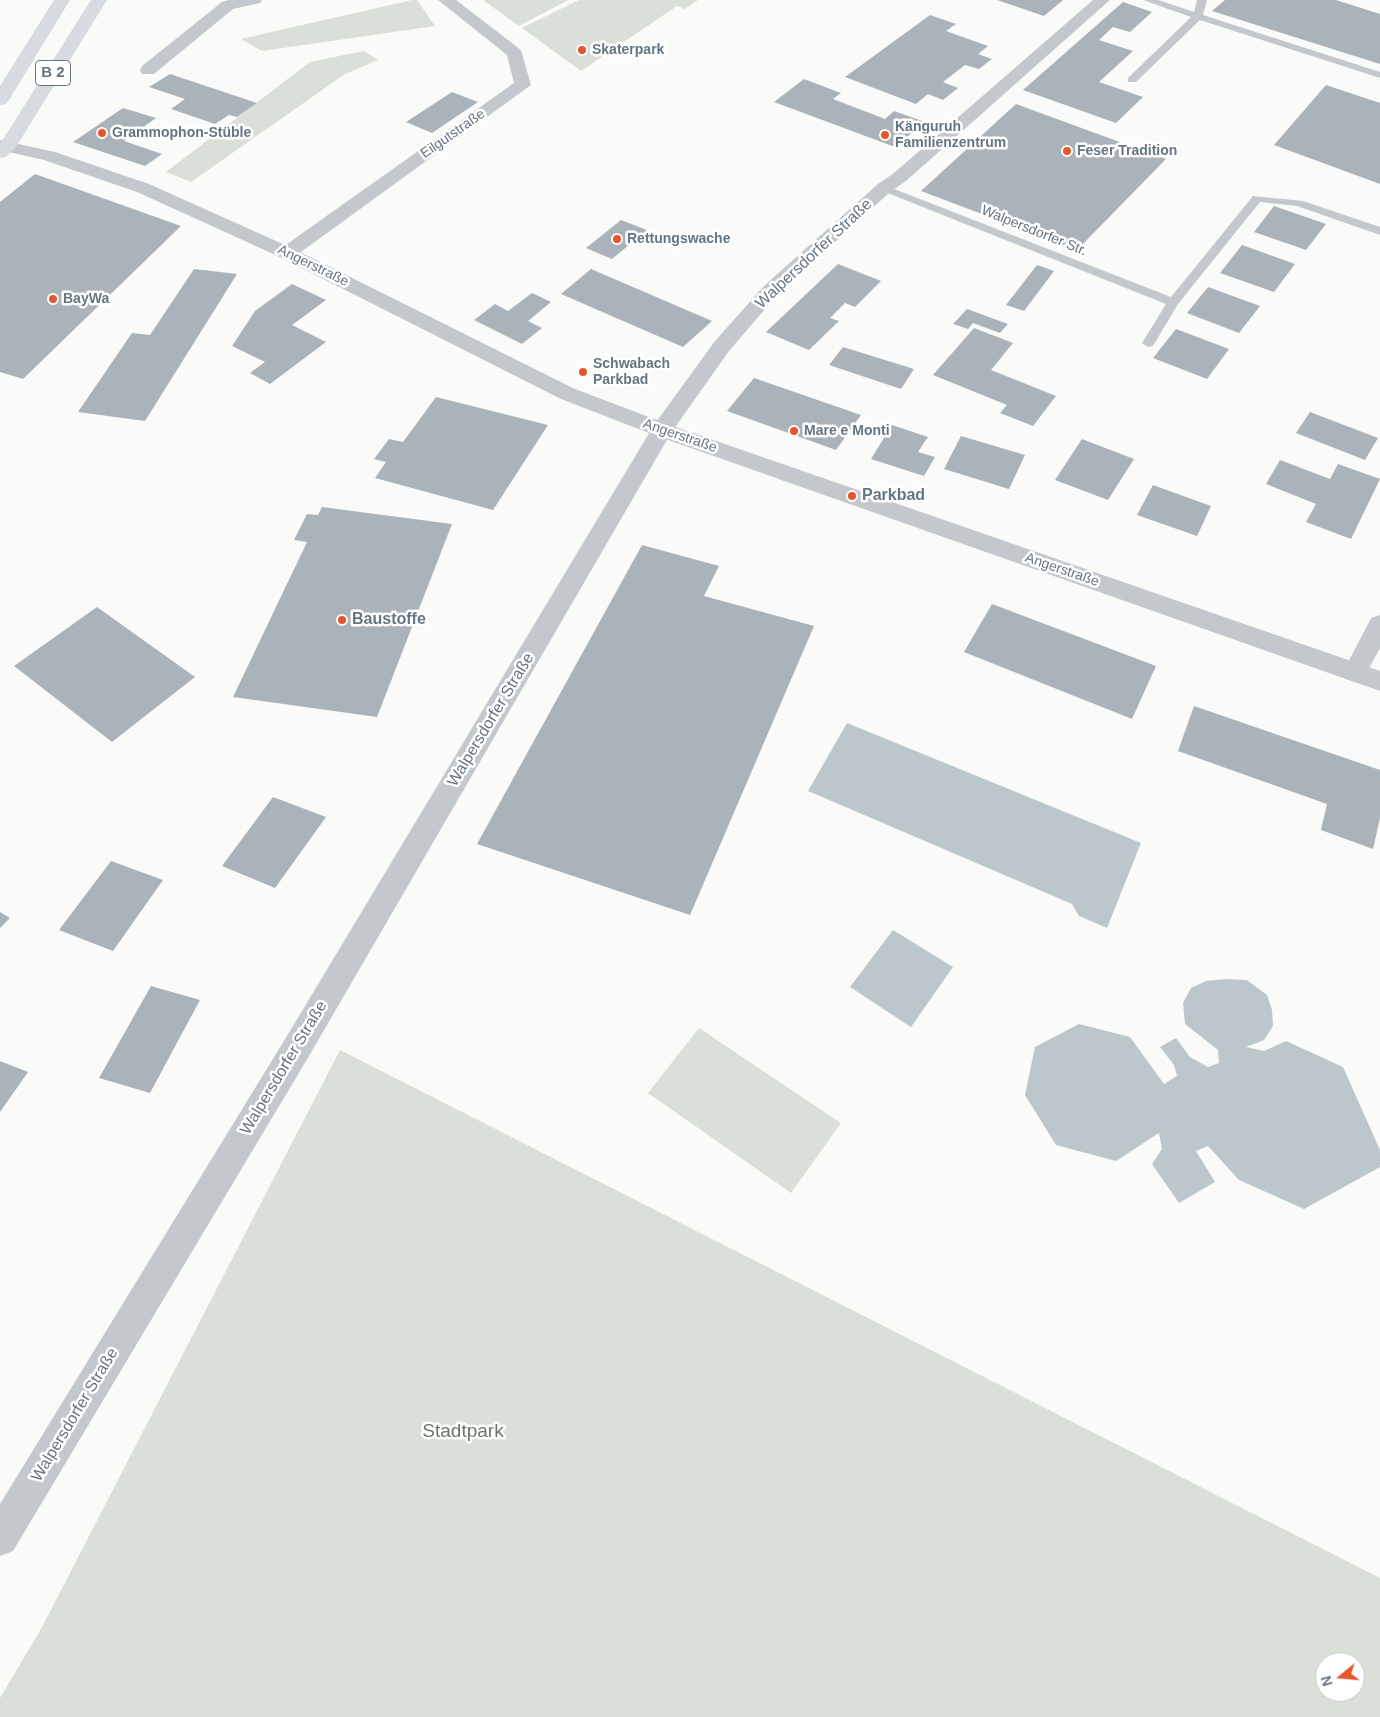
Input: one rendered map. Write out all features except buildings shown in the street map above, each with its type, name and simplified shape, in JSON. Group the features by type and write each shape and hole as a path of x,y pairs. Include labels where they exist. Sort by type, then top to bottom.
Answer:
{"main road":[{"name":"B 2","path":"0,100 62,0"},
{"name":"B 2","path":"2,148 99,0"}],"street":[{"path":"148,70 228,5 254,0"},
{"name":"Eilgutstraße","path":"287,252 523,85 515,53 446,0"},
{"name":"Walpersdorfer Straße","path":"0,1538 298,1046 662,430 722,346 771,290 884,188 900,177 1102,0"},
{"name":"Angerstraße","path":"2,148 49,156 143,188 287,252 568,394 662,430 1380,681"},
{"path":"1354,672 1380,624"}],"lane":[{"path":"1148,0 1380,75"},
{"path":"1132,80 1198,16 1202,0"},
{"name":"Walpersdorfer Str.","path":"884,188 1172,302"},
{"path":"1148,343 1172,302 1257,198 1299,203 1380,231"}],"green space":[{"path":"417,0 435,26 262,51 241,39"},
{"path":"483,0 568,0 519,26"},
{"name":"Skaterpark","path":"579,0 698,0 685,9 677,6 581,71 522,28"},
{"path":"364,51 378,60 345,74 191,182 166,172 310,62"},
{"path":"699,1028 841,1123 791,1193 648,1093"},
{"name":"Stadtpark","path":"340,1050 1380,1578 1380,1717 0,1717 0,1698 41,1629"}],"shaded area":[{"path":"847,723 1141,843 1107,928 1079,916 1072,904 808,791"},
{"path":"893,930 953,967 911,1027 850,987"},
{"path":"1226,979 1247,980 1267,995 1272,1010 1273,1026 1264,1040 1246,1047 1264,1051 1286,1041 1343,1067 1380,1150 1380,1167 1304,1209 1239,1180 1208,1146 1196,1151 1215,1182 1179,1203 1152,1164 1162,1149 1159,1133 1116,1161 1056,1145 1025,1095 1035,1047 1079,1024 1130,1037 1164,1084 1177,1076 1174,1065 1160,1047 1176,1038 1190,1057 1208,1067 1219,1063 1218,1050 1185,1024 1183,1003 1191,988 1206,981"}],"place":[{"name":"Skaterpark","path":"582,50"},
{"name":"Grammophon-Stüble","path":"102,133"},
{"name":"Känguruh Familienzentrum","path":"885,135"},
{"name":"Feser Tradition","path":"1067,151"},
{"name":"Rettungswache","path":"617,239"},
{"name":"BayWa","path":"53,299"},
{"name":"Schwabach Parkbad","path":"583,372"},
{"name":"Mare e Monti","path":"794,431"},
{"name":"Parkbad","path":"852,496"},
{"name":"Baustoffe","path":"342,620"}]}
